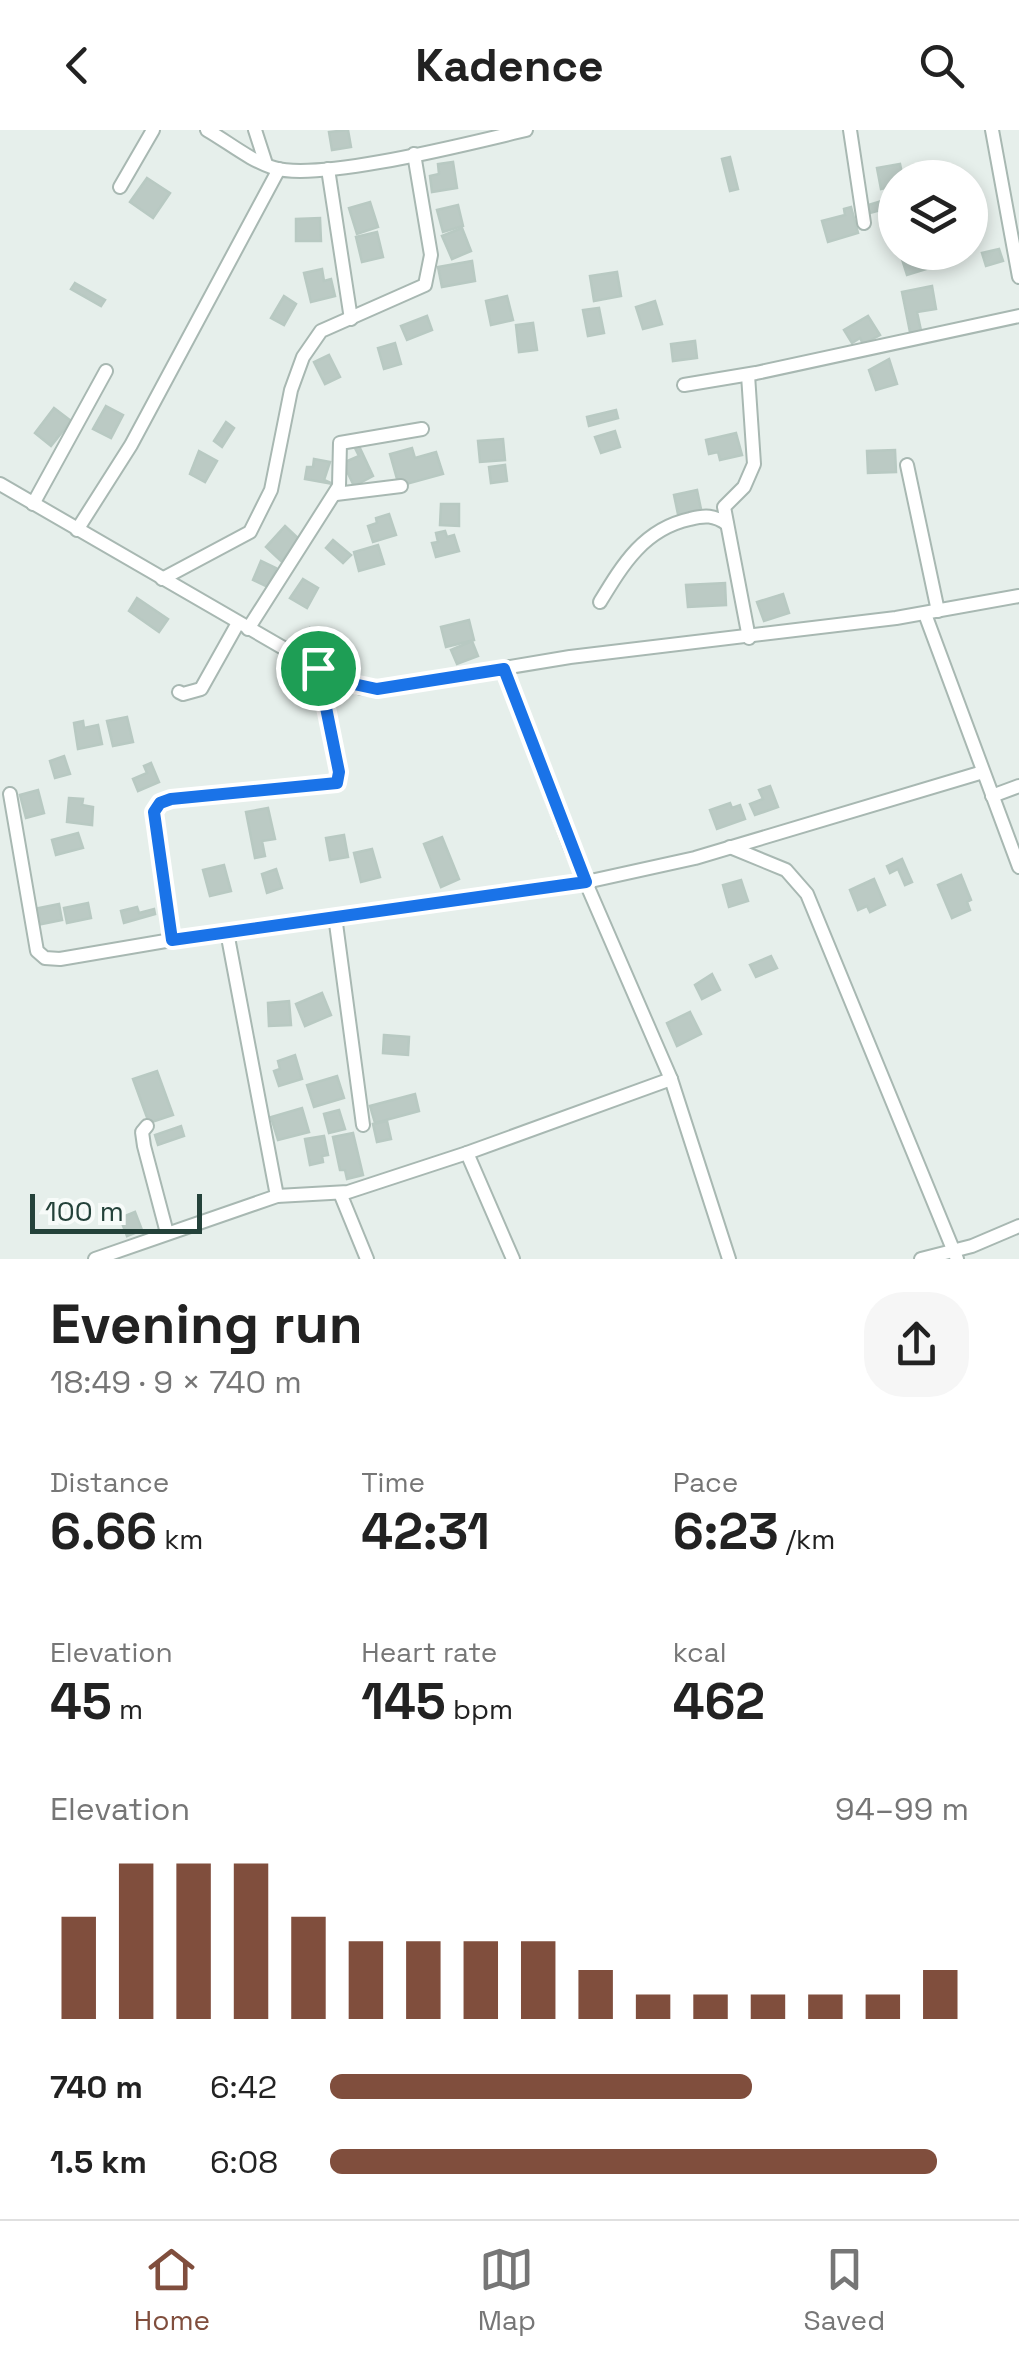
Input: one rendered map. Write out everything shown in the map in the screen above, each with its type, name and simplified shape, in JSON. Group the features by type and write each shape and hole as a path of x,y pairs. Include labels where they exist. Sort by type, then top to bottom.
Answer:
{"street":[{"path":"120,187 153,130"},
{"path":"207,130 272,167 328,169 526,130"},
{"path":"255,130 272,167"},
{"path":"850,130 864,223"},
{"path":"992,130 1019,277"},
{"path":"162,579 250,532 271,490 303,357 321,331 425,285 432,255 414,154"},
{"path":"78,530 130,445 272,167"},
{"path":"328,169 351,319"},
{"path":"684,385 1019,316"},
{"path":"33,504 106,371"},
{"path":"748,374 754,464 744,487 724,507 749,638"},
{"path":"179,692 201,689 336,494 340,486 340,442 422,428"},
{"path":"907,466 932,612 983,772 1019,867"},
{"path":"0,484 318,668 349,683 377,689 932,612 1019,596"},
{"path":"336,494 401,486"},
{"path":"600,602 636,548 652,534 675,523 706,516 727,524"},
{"path":"172,940 154,812 160,803 171,799 337,783 339,772 318,668"},
{"path":"504,669 586,882 671,1079 729,1259"},
{"path":"10,794 40,956 60,959 586,882 730,848 983,772"},
{"path":"992,796 1019,786"},
{"path":"730,848 786,870 807,894 955,1255"},
{"path":"335,916 362,1124"},
{"path":"228,932 277,1196"},
{"path":"95,1259 277,1196 340,1193 467,1153 671,1079"},
{"path":"147,1126 142,1132 144,1146 167,1233"},
{"path":"467,1153 513,1259"},
{"path":"340,1193 367,1259"},
{"path":"922,1259 955,1255 1019,1226"}],"building":[{"path":"348,130 351,147 332,150 329,132"},
{"path":"730,157 738,189 730,191 722,159"},
{"path":"453,162 457,188 432,192 430,176 439,174 438,164"},
{"path":"147,178 170,193 153,218 130,202"},
{"path":"370,202 378,227 357,234 349,208"},
{"path":"878,202 878,211 870,213 868,205"},
{"path":"458,205 463,226 443,232 437,210"},
{"path":"851,207 858,233 828,242 822,221 845,215 844,209"},
{"path":"320,218 321,241 296,241 296,219"},
{"path":"462,228 471,251 452,259 442,236"},
{"path":"377,232 383,257 362,262 356,237"},
{"path":"999,249 1003,261 988,265 988,252"},
{"path":"472,261 475,281 442,287 438,267"},
{"path":"322,269 324,281 331,279 335,296 311,302 304,273"},
{"path":"617,272 621,296 594,301 590,276"},
{"path":"75,283 105,300 101,306 71,289"},
{"path":"932,286 936,309 917,312 922,335 911,337 902,292"},
{"path":"284,296 296,304 284,325 271,318"},
{"path":"507,296 513,320 491,325 486,301"},
{"path":"655,301 662,324 643,329 636,307"},
{"path":"599,308 604,333 588,336 583,310"},
{"path":"427,316 432,330 407,340 401,326"},
{"path":"868,316 880,335 863,344 860,338 852,343 844,330"},
{"path":"533,323 537,350 519,352 516,325"},
{"path":"695,341 697,358 673,361 671,344"},
{"path":"395,343 401,364 384,369 378,348"},
{"path":"329,355 340,377 325,384 314,362"},
{"path":"889,359 897,384 876,390 869,370"},
{"path":"106,406 123,415 111,438 93,429"},
{"path":"54,408 71,421 51,446 35,433"},
{"path":"616,410 618,418 589,426 587,417"},
{"path":"226,422 234,428 222,447 214,441"},
{"path":"615,431 620,447 601,453 595,437"},
{"path":"736,433 742,455 720,460 718,452 709,454 706,440"},
{"path":"503,439 505,460 480,462 478,441"},
{"path":"359,446 373,476 354,486 343,463 359,456 355,448"},
{"path":"412,448 415,458 436,452 443,474 399,486 390,454"},
{"path":"895,450 896,472 868,473 867,451"},
{"path":"199,451 217,461 205,482 190,474"},
{"path":"314,459 330,462 324,480 333,484 305,479 307,467 313,467"},
{"path":"505,465 507,481 491,483 489,467"},
{"path":"697,490 702,514 679,519 674,495"},
{"path":"441,504 459,504 459,526 440,525"},
{"path":"389,514 396,535 373,542 368,526"},
{"path":"285,526 300,540 281,561 266,547"},
{"path":"445,531 447,537 454,535 459,551 436,557 432,543 438,542 436,533"},
{"path":"333,540 351,555 343,563 326,548"},
{"path":"378,545 384,564 359,571 354,552"},
{"path":"261,561 276,568 268,587 253,580"},
{"path":"303,579 318,588 307,608 290,598"},
{"path":"725,583 726,605 688,607 686,585"},
{"path":"783,594 789,613 764,621 757,602"},
{"path":"137,598 168,619 159,632 129,611"},
{"path":"469,620 474,640 446,647 441,627"},
{"path":"310,628 330,637 325,648 305,639"},
{"path":"472,641 478,656 457,664 451,650"},
{"path":"127,717 133,742 113,746 107,721"},
{"path":"83,721 84,728 98,725 102,744 78,749 74,723"},
{"path":"64,756 70,774 55,778 50,761"},
{"path":"151,763 159,782 138,791 133,779 147,773 144,766"},
{"path":"770,786 778,807 755,815 750,804 763,799 759,790"},
{"path":"38,790 44,813 26,818 20,795"},
{"path":"69,798 83,799 82,805 93,807 92,825 67,822"},
{"path":"730,803 732,808 740,805 745,819 717,829 710,810"},
{"path":"268,808 275,839 262,841 265,856 255,858 246,812"},
{"path":"78,833 83,848 56,855 52,840"},
{"path":"344,835 348,857 330,860 326,838"},
{"path":"442,837 459,879 441,887 424,844"},
{"path":"372,849 380,877 361,882 354,853"},
{"path":"902,859 912,882 905,885 898,869 890,873 887,866"},
{"path":"224,865 231,891 210,896 203,870"},
{"path":"276,869 282,888 267,893 262,874"},
{"path":"961,875 971,900 967,902 970,910 952,918 938,885"},
{"path":"874,879 885,905 870,912 867,906 858,910 850,890"},
{"path":"741,880 748,901 729,907 723,885"},
{"path":"88,903 91,918 67,923 64,908"},
{"path":"59,904 62,920 37,925 34,909"},
{"path":"137,907 139,913 154,909 155,914 124,923 121,911"},
{"path":"771,956 777,968 756,977 750,965"},
{"path":"712,974 720,990 702,999 695,985"},
{"path":"322,993 331,1015 305,1026 296,1004"},
{"path":"289,1001 291,1025 269,1026 268,1003"},
{"path":"690,1012 701,1034 677,1046 667,1023"},
{"path":"384,1035 409,1037 408,1055 383,1053"},
{"path":"295,1055 302,1079 279,1086 274,1071 280,1069 278,1061"},
{"path":"157,1071 173,1115 149,1123 133,1079"},
{"path":"337,1076 344,1098 314,1107 307,1085"},
{"path":"415,1094 419,1111 375,1123 370,1106"},
{"path":"302,1108 309,1132 278,1140 271,1117"},
{"path":"339,1110 345,1129 329,1133 324,1114"},
{"path":"387,1121 391,1139 377,1142 373,1124"},
{"path":"181,1126 184,1136 158,1145 155,1135"},
{"path":"353,1133 363,1175 347,1179 345,1170 340,1170 333,1137"},
{"path":"324,1136 328,1155 322,1156 323,1162 310,1165 305,1139"},
{"path":"135,1212 142,1230 127,1236 120,1218"}],"route":[{"path":"318,668 361,688 377,689 504,669 586,882 172,940 154,812 160,803 171,799 337,783 339,772 318,668"}]}
